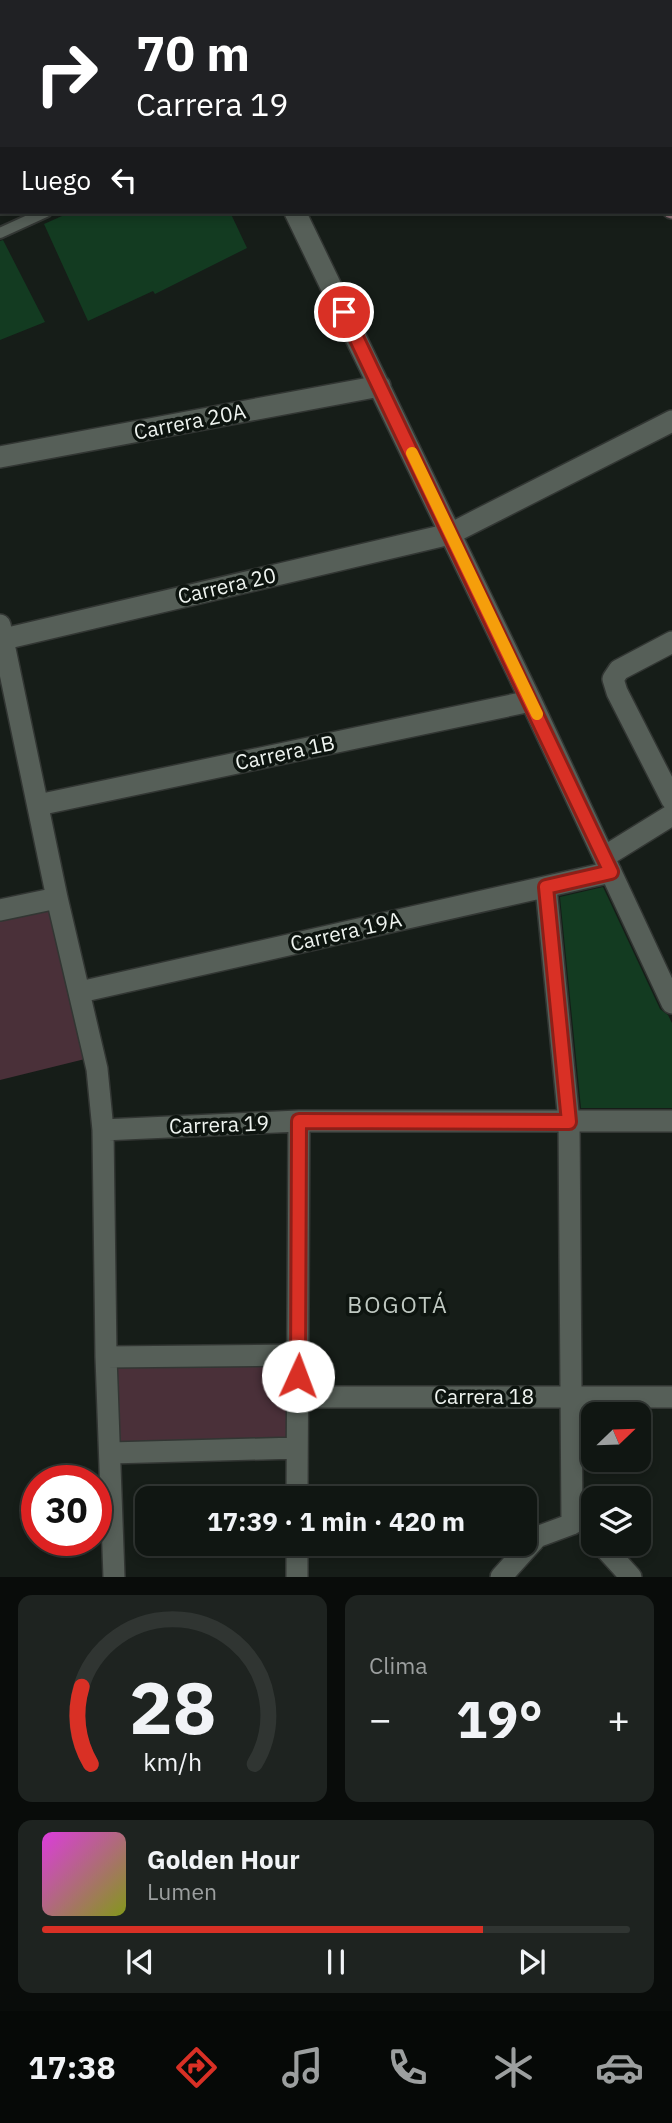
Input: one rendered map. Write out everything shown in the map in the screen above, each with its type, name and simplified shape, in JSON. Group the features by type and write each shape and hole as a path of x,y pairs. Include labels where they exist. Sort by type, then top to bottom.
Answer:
{"street":[{"path":"296,214 531,701 672,1003"},
{"name":"Carrera 20A","path":"0,457 380,386"},
{"name":"Carrera 20","path":"2,632 450,534 672,421"},
{"path":"2,632 10,724 38,805 97,1069 103,1130 106,1357 114,1577"},
{"path":"672,642 619,670 613,679 617,692 672,800"},
{"name":"Carrera 1B","path":"38,805 531,701"},
{"name":"Carrera 19A","path":"80,992 546,887 607,864 672,814"},
{"path":"546,887 569,1122 572,1524"},
{"path":"0,910 57,898"},
{"path":"297,1486 299,1121"},
{"name":"Carrera 19","path":"103,1130 299,1121 672,1121"},
{"path":"106,1357 299,1355"},
{"name":"Carrera 18","path":"297,1397 672,1397"},
{"path":"110,1453 297,1448"},
{"path":"572,1524 581,1530"},
{"path":"501,1577 537,1537 572,1524"},
{"path":"297,1556 297,1577"},
{"path":"612,1556 631,1577"}],"lane":[{"path":"0,233 42,214"}],"shaded area":[{"path":"49,910 85,1059 0,1080 0,920"},
{"path":"113,1365 288,1366 290,1438 118,1444"}],"building":[{"path":"66,214 231,214 247,248 155,294 153,291 88,321 44,224"},
{"path":"3,240 45,322 0,340 0,241"},
{"path":"603,887 660,1009 668,1015 672,1023 672,1108 581,1108 560,897"}],"slow traffic":[{"path":"412,453 537,714"}],"district":[{"name":"BOGOTÁ","path":"398,1305"}],"route":[{"path":"298,1376 299,1121 569,1122 546,887 611,872 344,312"}]}
